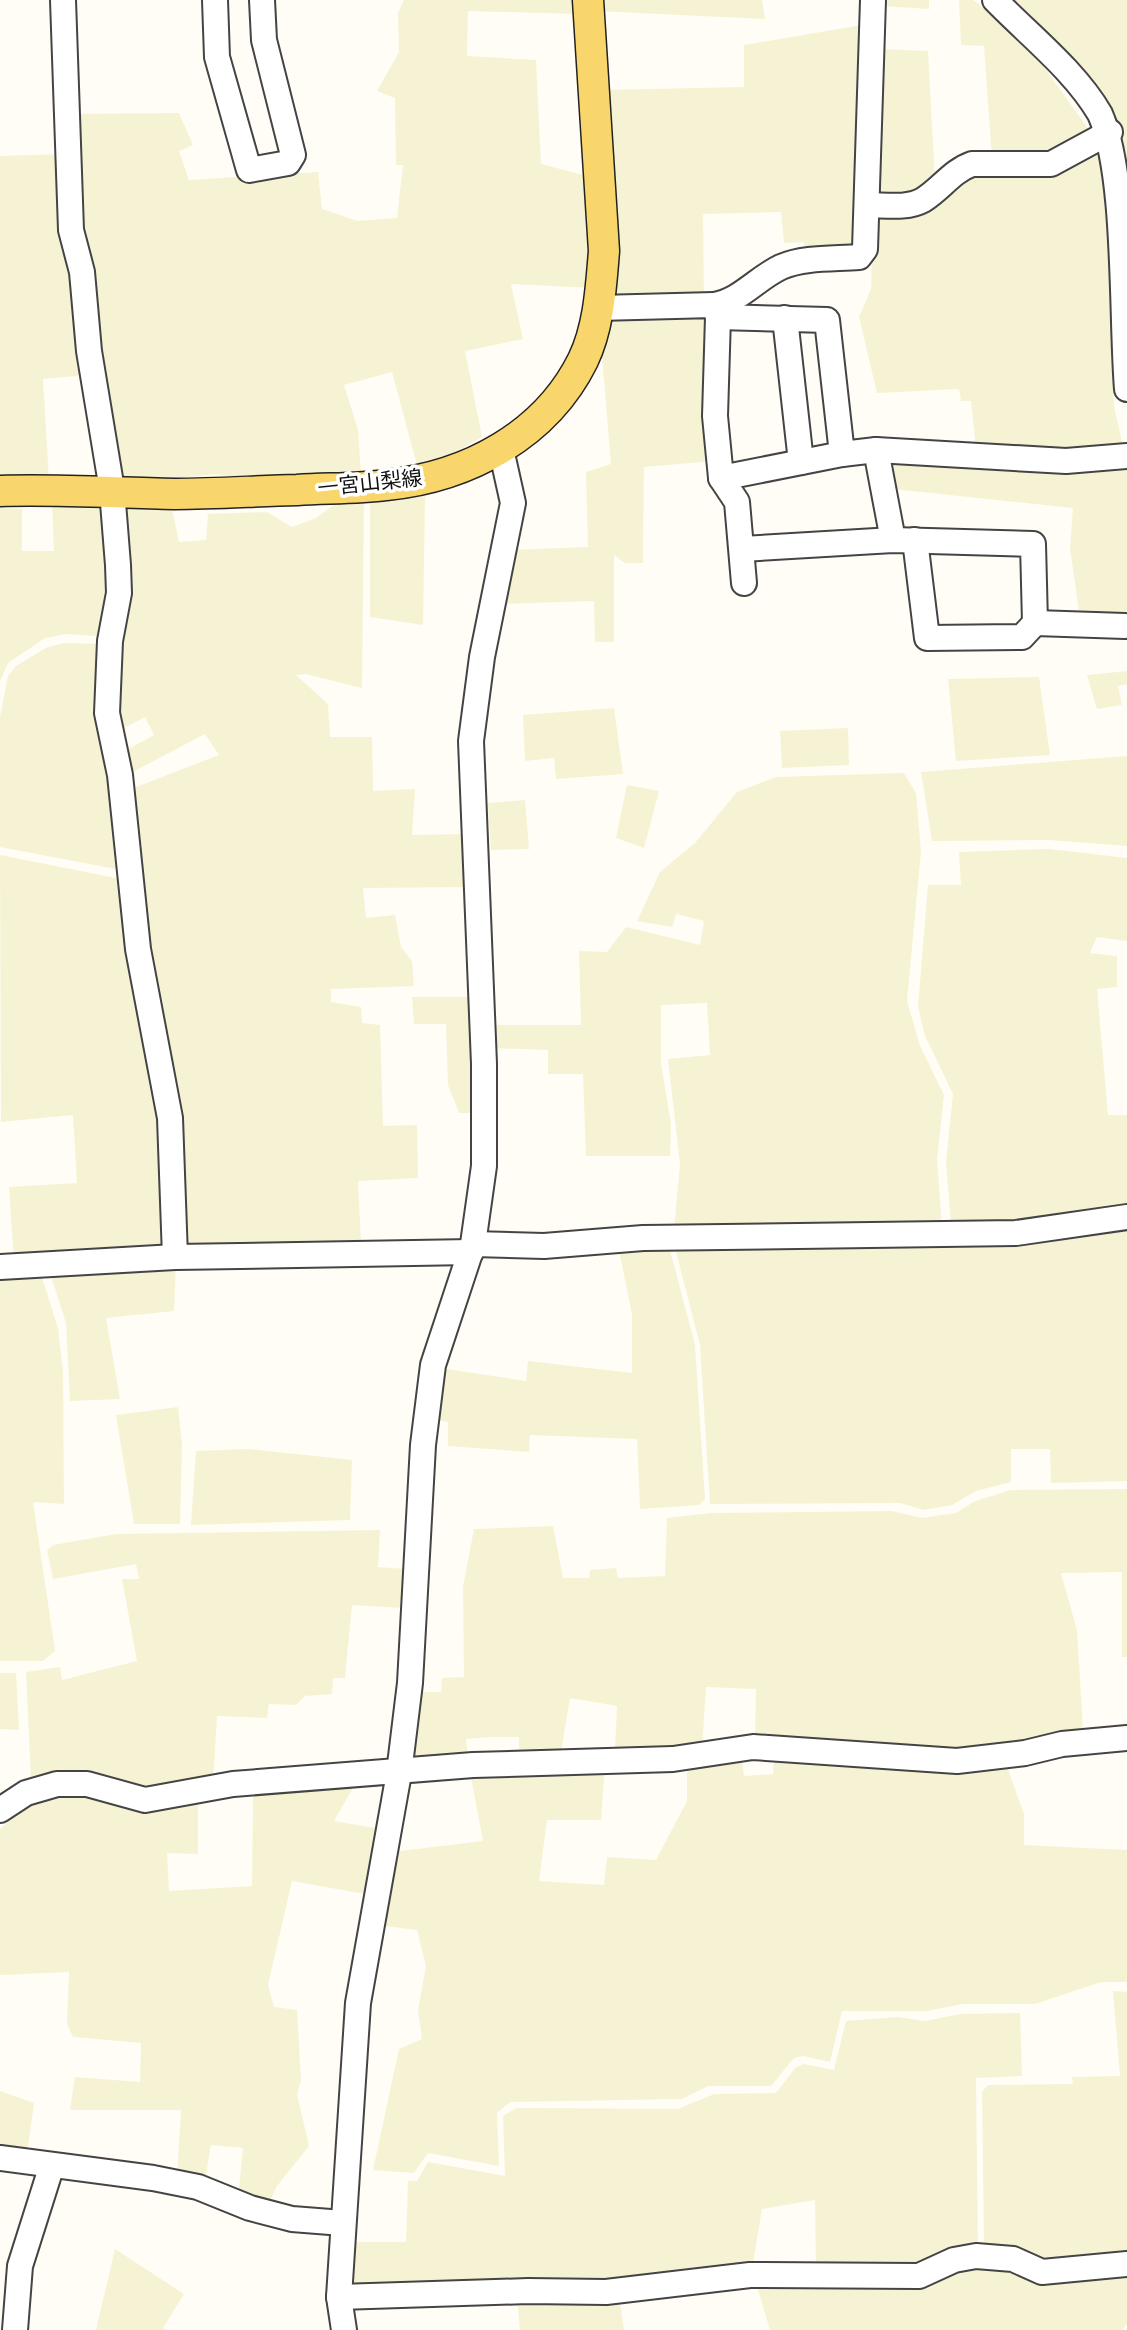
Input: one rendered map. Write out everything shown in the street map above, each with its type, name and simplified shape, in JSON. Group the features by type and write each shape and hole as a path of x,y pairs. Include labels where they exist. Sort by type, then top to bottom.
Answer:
{"main road":[{"name":"一宮山梨線","path":"0,491 112,490 173,494 388,485 437,475 474,463 501,449 542,418 560,397 584,358 598,308 604,251 588,0"}],"street":[{"path":"63,0 71,230 82,272 89,351 112,490 119,593 110,641 107,713 120,775 138,949 170,1118 175,1257"},
{"path":"215,0 217,57 249,170 288,163 293,155 264,40 262,0"},
{"path":"716,311 779,268 795,262 859,257 865,249 873,0"},
{"path":"995,0 1078,83 1110,132 1116,151 1122,216 1127,389"},
{"path":"868,205 907,205 922,201 961,168 972,164 1051,164 1110,132"},
{"path":"598,308 716,311 827,320 842,454"},
{"path":"716,311 715,416 721,478 737,502 744,583"},
{"path":"785,318 801,462"},
{"path":"344,2330 339,2297 358,2003 399,1773 410,1683 423,1445 433,1365 472,1248 484,1166 484,1064 471,741 482,657 513,503 501,449"},
{"path":"721,478 842,454 876,450 1066,461 1127,456"},
{"path":"876,450 904,540 927,638 1021,636 1035,623 1125,626"},
{"path":"742,549 904,540 1032,544 1035,623"},
{"path":"0,1267 175,1257 544,1246 657,1237 1016,1233 1127,1217"},
{"path":"0,1810 26,1793 57,1784 87,1784 145,1800 233,1784 399,1773 472,1765 673,1759 753,1747 957,1761 1025,1753 1062,1744 1127,1738"},
{"path":"0,2158 153,2178 198,2187 250,2208 292,2219 343,2223"},
{"path":"15,2330 19,2266 52,2165"},
{"path":"339,2297 528,2291 606,2292 750,2275 919,2276 954,2260 976,2256 1013,2259 1042,2272 1127,2264"}],"shaded area":[{"path":"404,0 579,0 580,14 468,11 467,56 536,60 541,164 591,177 593,288 511,284 523,339 465,351 482,437 448,456 417,465 392,372 344,385 358,430 361,473 259,481 216,474 116,485 76,232 76,114 179,113 193,145 179,151 189,180 318,172 322,209 358,221 397,218 403,165 396,165 395,98 377,91 399,52 398,13"},
{"path":"596,0 762,0 765,19 597,11"},
{"path":"882,0 929,0 929,9 882,6"},
{"path":"959,0 973,0 992,14 1044,67 1092,134 1053,158 992,158 984,46 961,45"},
{"path":"1011,0 1127,0 1127,164 1117,122 1095,87"},
{"path":"868,24 860,247 806,256 804,242 784,243 781,212 703,214 704,299 608,302 602,90 744,87 744,45"},
{"path":"879,49 928,51 935,182 909,200 873,200"},
{"path":"1098,146 1106,181 1114,406 1124,451 976,448 971,401 961,401 959,389 877,393 859,317 871,289 874,211 969,170"},
{"path":"64,154 86,375 43,379 49,481 0,483 0,156"},
{"path":"707,310 714,461 644,467 643,563 625,563 614,555 614,642 595,642 594,601 502,604 511,550 588,547 586,472 611,464 601,344 607,317"},
{"path":"885,456 1127,462 1127,615 1079,612 1070,548 1073,508 893,489"},
{"path":"425,496 423,625 370,617 370,499"},
{"path":"364,500 362,688 306,674 296,675 328,704 330,737 372,737 373,791 415,789 412,835 463,834 465,887 363,888 366,918 395,915 401,947 412,961 414,986 331,989 331,1002 361,1007 362,1023 380,1025 383,1126 417,1125 418,1178 358,1181 361,1243 181,1252 131,789 219,755 205,734 127,775 121,753 154,735 145,717 116,732 120,516 127,508 172,509 179,542 206,540 208,514 267,512 292,527 316,518 338,502"},
{"path":"108,501 109,637 67,634 45,638 8,663 0,681 0,508 22,509 22,551 54,551 52,503"},
{"path":"64,643 102,644 121,870 0,847 0,717 8,676 16,666 46,648"},
{"path":"1127,671 1127,684 1118,686 1122,705 1097,709 1087,675"},
{"path":"1039,677 1050,755 956,761 948,679"},
{"path":"614,708 623,774 556,779 554,758 525,761 523,715"},
{"path":"848,728 849,765 782,768 780,731"},
{"path":"1127,756 1127,846 1049,840 932,841 921,772"},
{"path":"904,773 916,793 921,851 907,1001 920,1046 944,1095 937,1160 942,1227 674,1229 680,1164 668,1059 710,1055 707,1003 661,1005 661,1063 671,1124 670,1156 586,1156 583,1074 548,1074 548,1050 491,1048 491,1025 581,1025 579,951 607,952 626,927 700,945 704,921 676,914 672,927 637,921 660,872 695,843 737,792 776,777"},
{"path":"627,785 659,791 644,848 616,838"},
{"path":"525,800 529,849 491,850 488,803"},
{"path":"1049,849 1127,858 1127,941 1097,937 1090,953 1117,956 1117,987 1097,989 1108,1115 1127,1115 1127,1211 1005,1229 951,1224 946,1162 953,1094 925,1036 918,1007 928,885 961,885 959,852"},
{"path":"0,855 126,880 166,1120 169,1252 14,1260 9,1187 77,1183 73,1115 1,1122"},
{"path":"412,997 471,997 474,1113 459,1113 448,1085 446,1024 414,1024"},
{"path":"1127,1222 1127,1481 1051,1483 1050,1449 1011,1449 1011,1482 976,1491 952,1505 924,1510 900,1503 710,1504 700,1345 674,1244"},
{"path":"668,1242 695,1345 705,1499 699,1505 640,1509 637,1439 530,1435 529,1452 448,1446 448,1422 436,1420 440,1368 526,1381 528,1361 632,1373 632,1314 618,1246"},
{"path":"176,1265 174,1311 106,1318 120,1399 70,1401 66,1323 50,1273"},
{"path":"40,1271 58,1328 63,1372 64,1504 33,1502 55,1651 43,1661 0,1661 0,1274"},
{"path":"178,1407 182,1444 180,1524 134,1524 116,1415"},
{"path":"249,1449 352,1460 350,1520 191,1525 196,1451"},
{"path":"1127,1489 1127,1657 1122,1657 1122,1572 1061,1573 1077,1630 1083,1730 1030,1745 954,1754 755,1740 756,1689 706,1687 702,1749 615,1750 617,1706 570,1698 561,1752 519,1756 519,1737 491,1737 466,1739 468,1760 411,1762 419,1692 441,1692 442,1678 464,1677 463,1587 474,1529 553,1526 563,1578 589,1578 590,1570 616,1568 618,1578 665,1576 667,1518 712,1513 892,1511 922,1518 956,1513 975,1501 1011,1490"},
{"path":"380,1530 378,1567 406,1569 402,1608 352,1605 345,1678 333,1678 332,1694 305,1696 296,1705 269,1704 267,1718 217,1716 213,1782 148,1794 31,1780 26,1672 60,1667 62,1680 137,1661 122,1579 139,1579 136,1564 53,1579 47,1550 53,1545 116,1534"},
{"path":"0,1673 16,1673 19,1730 0,1729"},
{"path":"774,1756 1005,1761 1024,1814 1024,1845 1127,1850 1127,1982 1101,1982 1035,2004 963,2004 927,2011 842,2011 830,2062 803,2056 794,2058 771,2086 708,2086 682,2099 510,2102 497,2113 499,2166 428,2153 414,2173 373,2170 399,2049 422,2039 418,2010 426,1966 417,1930 378,1925 392,1852 483,1841 470,1772 605,1765 601,1820 547,1820 539,1881 604,1885 607,1857 656,1860 687,1801 687,1765 742,1758 744,1776 773,1774"},
{"path":"353,1788 334,1821 381,1829 365,1894 292,1881 268,1985 274,2007 297,2010 301,2080 297,2094 309,2146 277,2186 267,2207 238,2198 243,2148 211,2145 205,2180 177,2176 181,2110 70,2110 75,2077 140,2082 141,2043 73,2037 67,2024 69,1972 0,1975 0,1829 29,1802 49,1794 198,1798 198,1854 167,1853 169,1891 252,1886 253,1792"},
{"path":"1113,1991 1127,1992 1127,2259 1041,2264 984,2249 982,2092 988,2085 1073,2084 1072,2077 1120,2076"},
{"path":"1020,2013 1022,2076 976,2078 978,2249 921,2271 816,2270 815,2200 762,2209 752,2269 592,2288 344,2291 345,2242 406,2242 408,2181 417,2181 428,2162 505,2176 503,2116 516,2108 678,2109 714,2094 776,2093 796,2067 804,2064 834,2070 846,2021 898,2017 925,2021 960,2014"},
{"path":"0,2091 34,2103 27,2154 0,2152"},
{"path":"115,2249 184,2294 163,2328 166,2330 96,2330"},
{"path":"961,2263 1127,2271 1127,2324 1122,2330 770,2330 756,2283"},
{"path":"517,2297 619,2297 624,2330 520,2330"}]}
